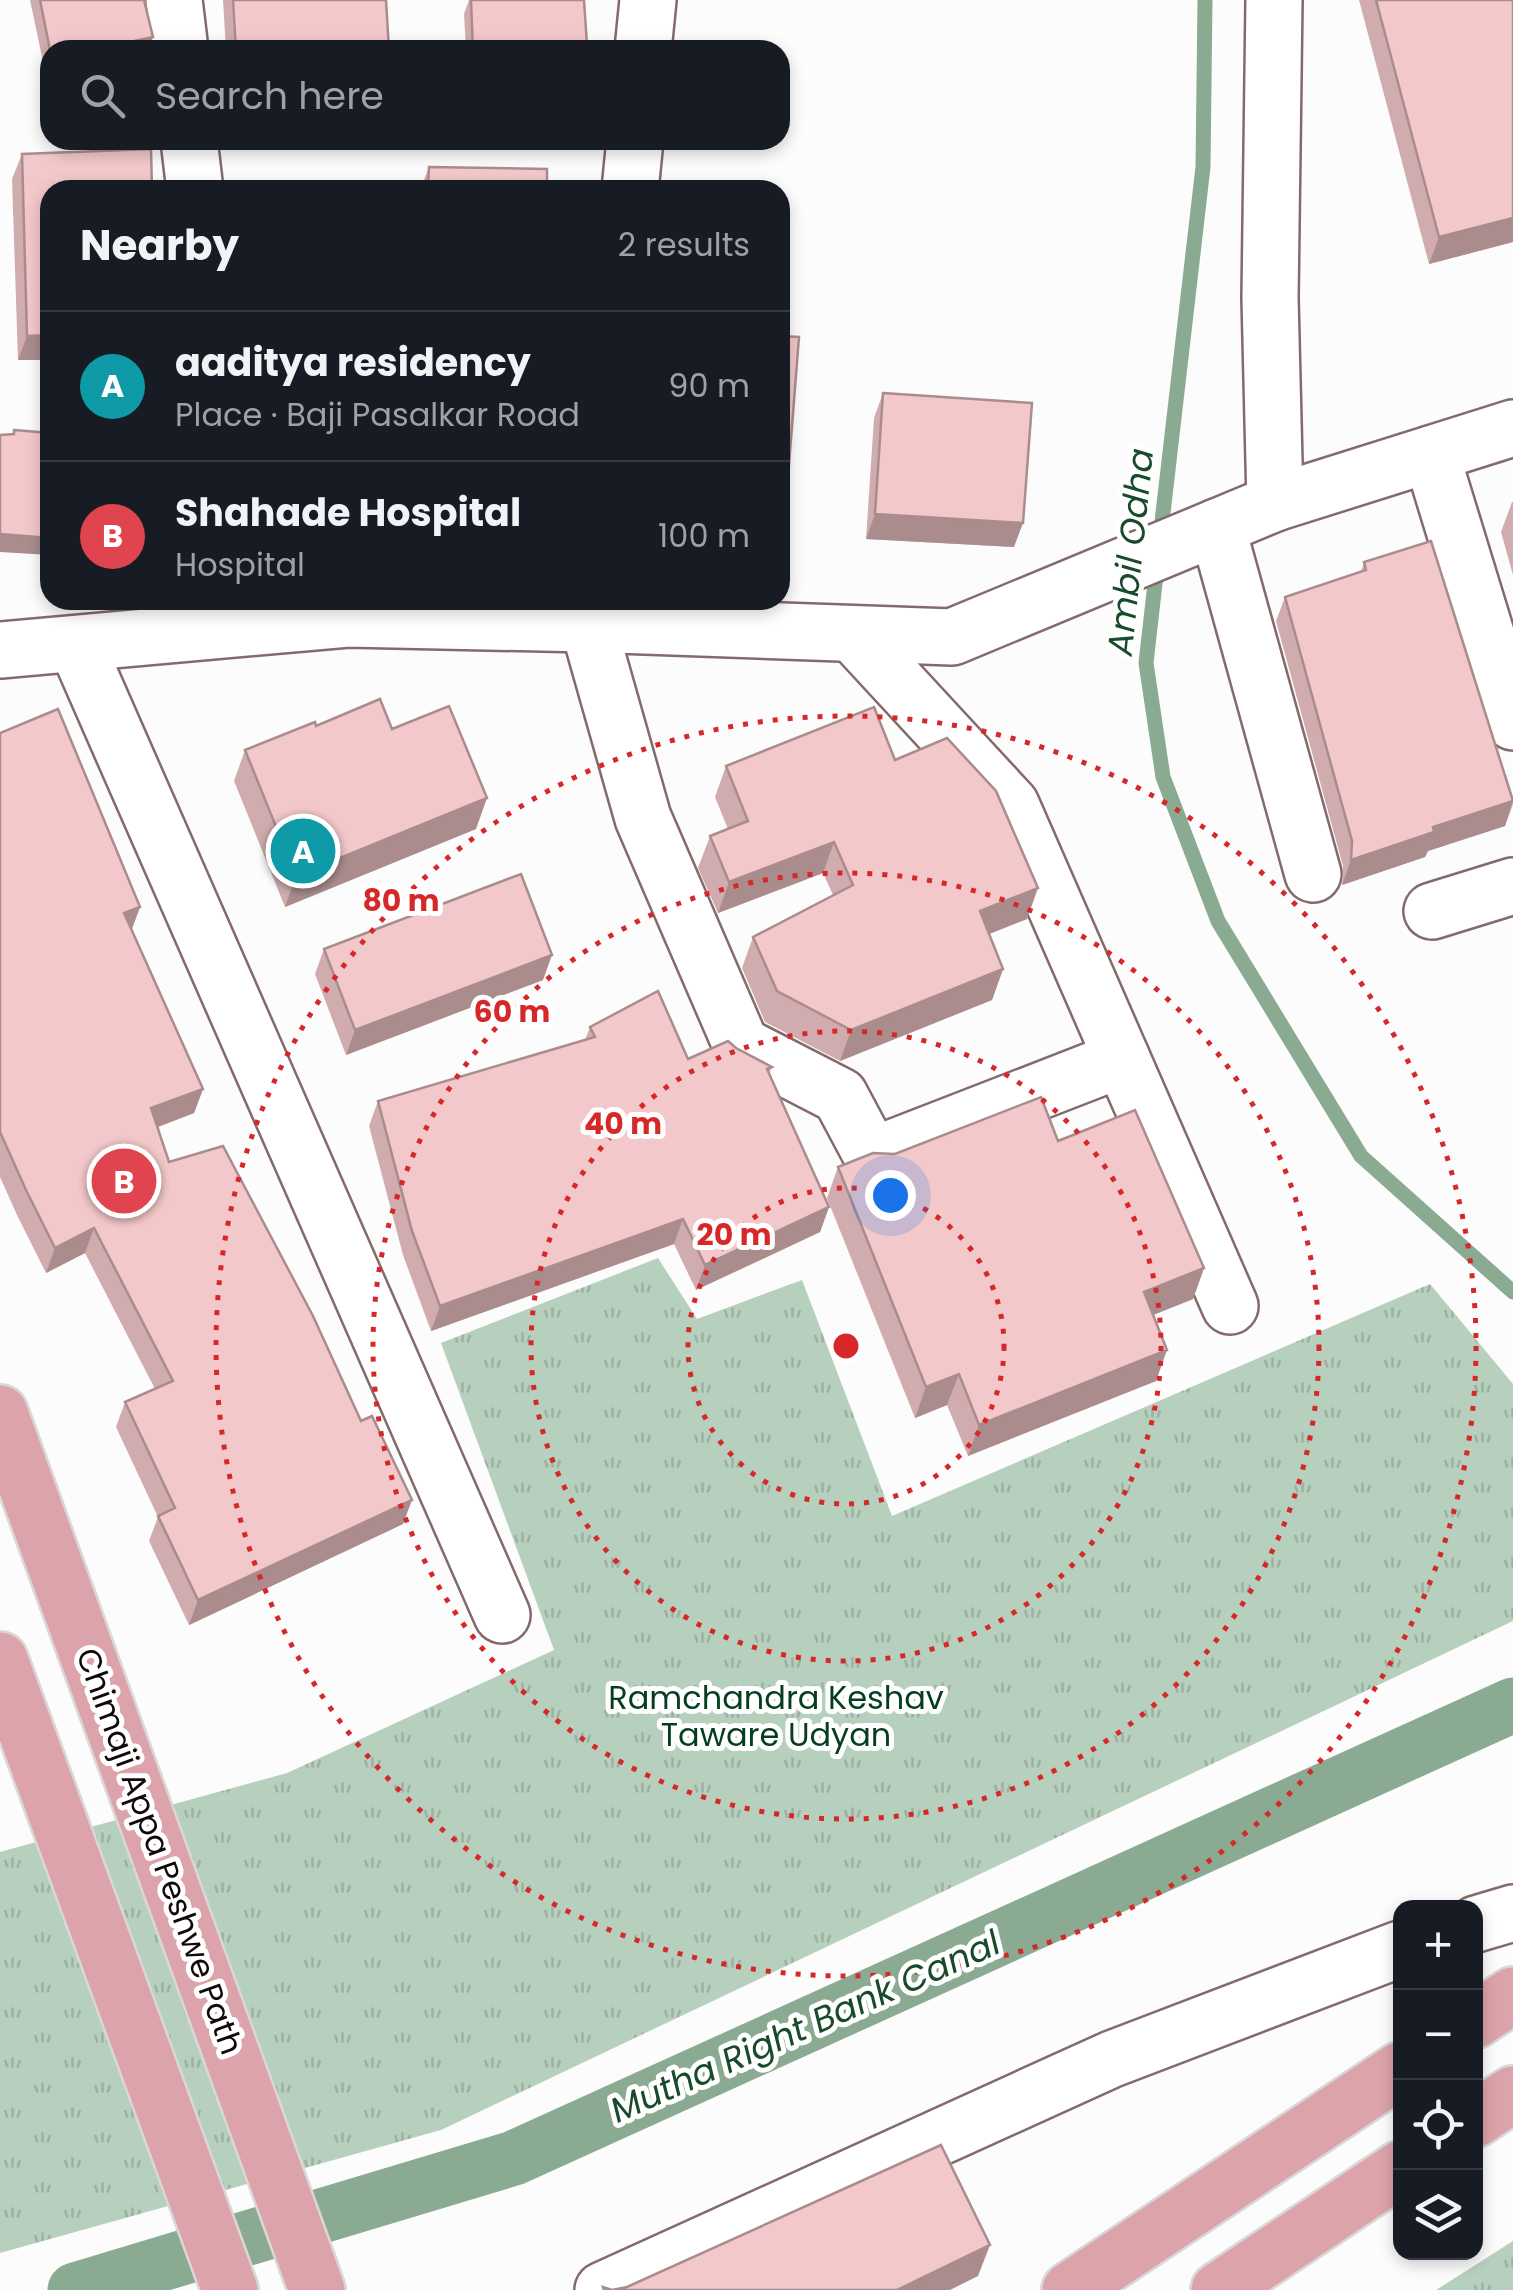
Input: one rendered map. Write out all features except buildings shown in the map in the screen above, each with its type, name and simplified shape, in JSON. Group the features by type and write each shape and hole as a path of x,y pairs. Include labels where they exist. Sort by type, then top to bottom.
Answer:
{"main road":[{"name":"Chimaji Appa Peshwe Path","path":"0,1413 318,2290"},
{"path":"0,1660 230,2290"},
{"path":"1483,2015 1513,1995"},
{"path":"1070,2290 1393,2075"},
{"path":"1483,2114 1513,2094"},
{"path":"1219,2290 1399,2170"}],"street":[{"path":"174,0 179,40"},
{"path":"644,40 648,0"},
{"path":"1274,0 1270,298 1275,503"},
{"path":"190,150 194,180"},
{"path":"631,180 634,150"},
{"path":"0,650 348,620 589,612 854,634 952,637 1275,503 1513,428"},
{"path":"1431,454 1513,722"},
{"path":"1218,527 1313,874"},
{"path":"589,612 642,818 741,1045 840,1096 872,1156 1122,1059"},
{"path":"854,634 1011,805 1230,1306"},
{"path":"76,644 502,1615"},
{"path":"1432,911 1513,886"},
{"path":"1483,1922 1513,1914"},
{"path":"603,2290 1112,2059 1393,1952"}],"green space":[{"name":"Ramchandra Keshav Taware Udyan","path":"658,1258 697,1319 802,1280 892,1516 1430,1284 1513,1384 1513,1621 441,2130 0,2253 0,1852 287,1773 554,1650 441,1343"},
{"path":"1513,2241 1513,2290 1436,2290"}],"waterway":[{"name":"Ambil Odha","path":"1160,539 1203,167 1205,0"},
{"name":"Ambil Odha","path":"1157,566 1146,663 1163,777 1218,921 1361,1156 1513,1292"},
{"name":"Mutha Right Bank Canal","path":"75,2290 514,2158 1513,1705"}],"place":[{"name":"aaditya residency","path":"303,851"},
{"name":"Shahade Hospital","path":"124,1181"}]}
